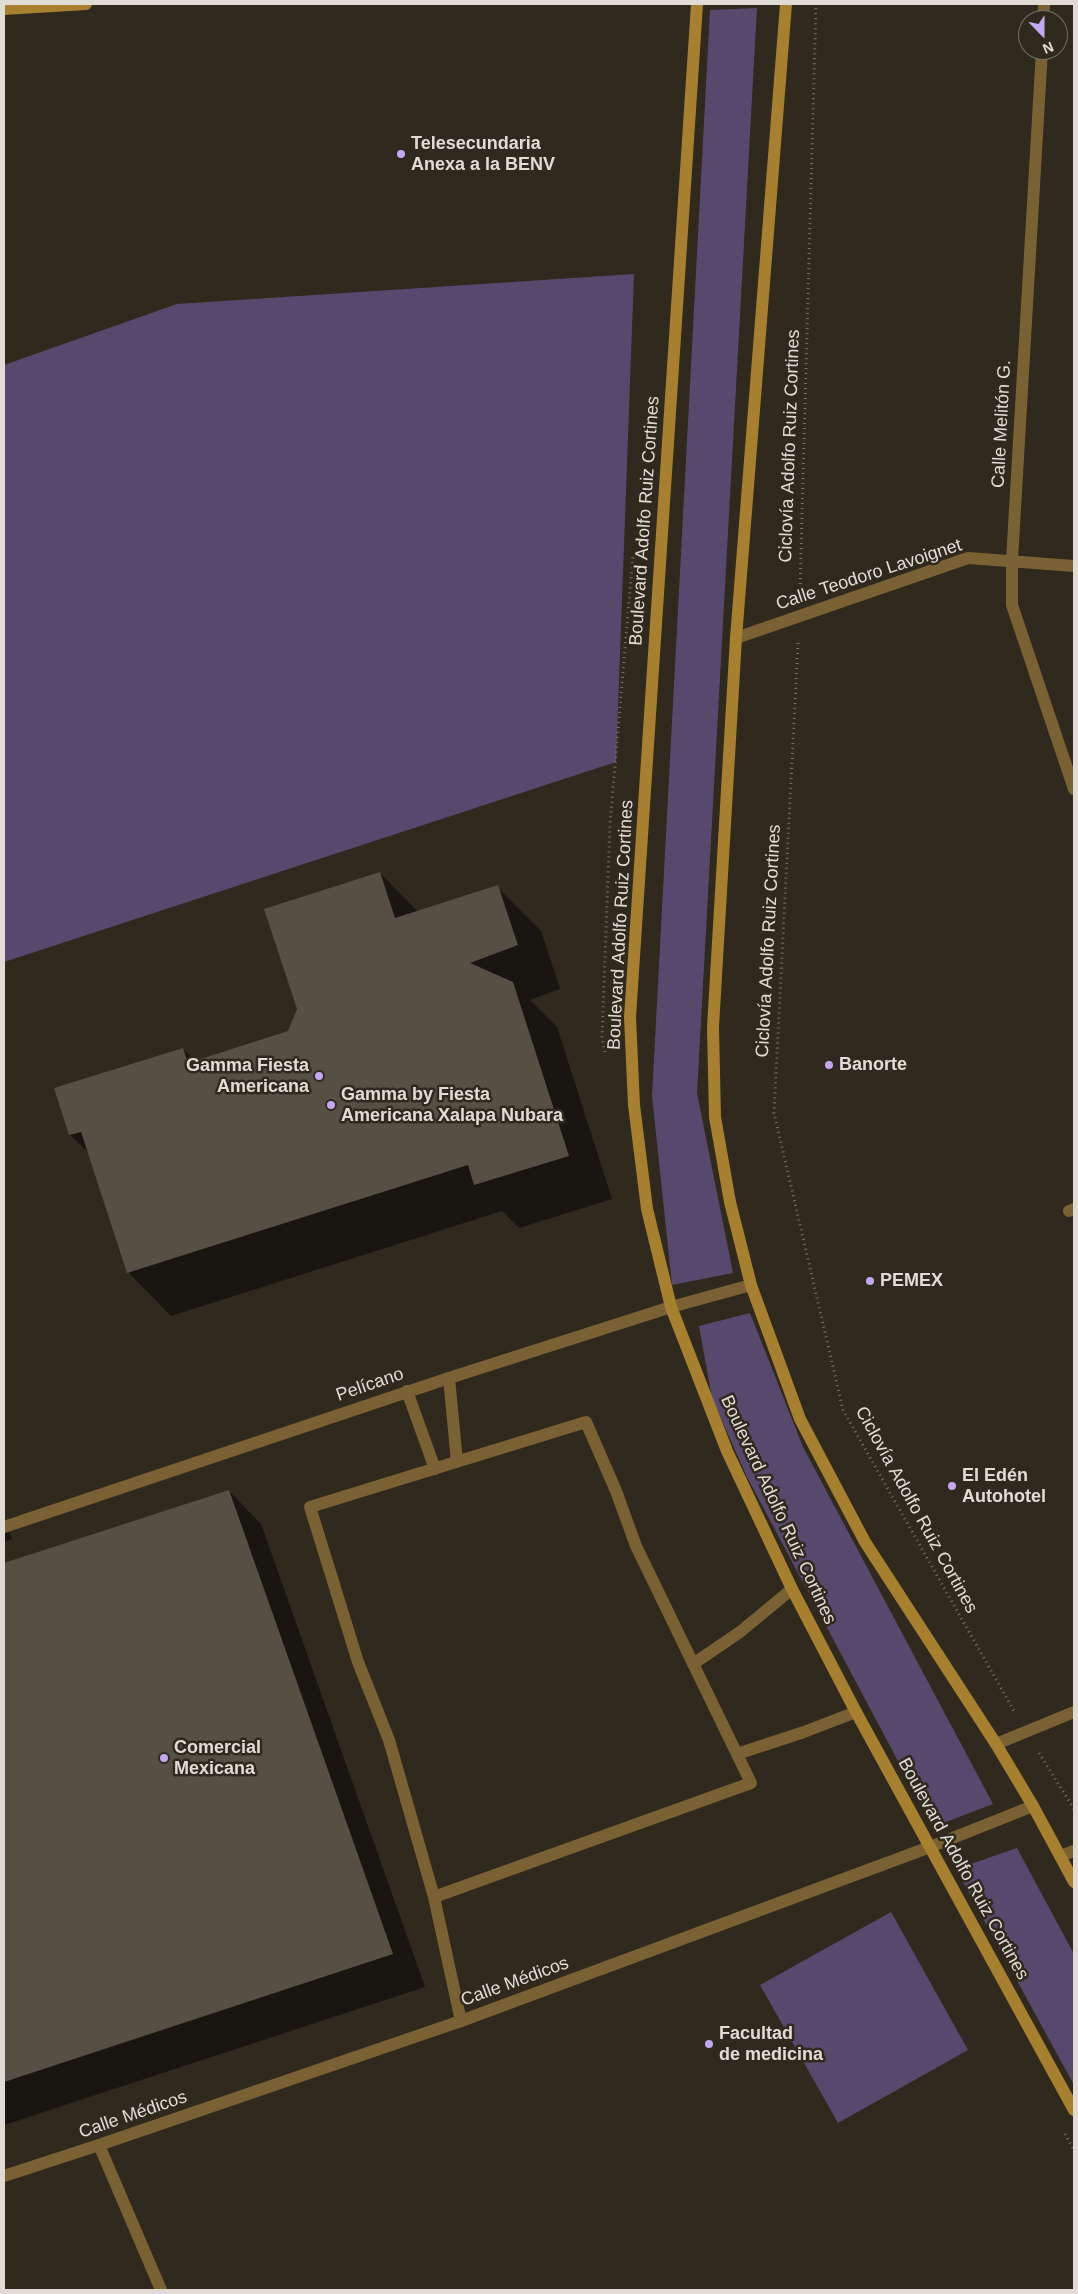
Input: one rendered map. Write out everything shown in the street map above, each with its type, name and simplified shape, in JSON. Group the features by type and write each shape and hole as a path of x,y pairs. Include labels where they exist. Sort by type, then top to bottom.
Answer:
{"main road":[{"path":"4,4 4,9 86,4"},
{"name":"Boulevard Adolfo Ruiz Cortines","path":"697,4 630,1018 634,1105 647,1210 671,1307 727,1451 792,1588 856,1712 1074,2110"},
{"path":"786,4 736,638 713,1027 715,1108 730,1202 751,1285 800,1419 865,1542 996,1744 1033,1806 1074,1882"}],"street":[{"name":"Calle Melitón G.","path":"1041,60 1012,560 1012,605 1074,789"},
{"name":"Calle Teodoro Lavoignet","path":"736,638 968,558 1074,566"},
{"name":"Pelícano","path":"4,1527 407,1391 671,1307 751,1285"},
{"path":"449,1378 458,1462"},
{"path":"407,1391 435,1469"},
{"path":"434,1897 751,1783 636,1546 616,1491 586,1422 310,1507 358,1662 389,1740 434,1897 461,2021"},
{"path":"693,1664 740,1632 792,1588"},
{"path":"737,1754 804,1732 856,1712"},
{"path":"996,1744 1074,1712"},
{"name":"Calle Médicos","path":"4,2176 461,2021 930,1847 1033,1806"},
{"path":"1060,1856 1074,1851"},
{"path":"99,2145 161,2290"}],"path":[{"name":"Ciclovía Adolfo Ruiz Cortines","path":"816,4 799,616 774,1113 843,1410 1026,1732 1074,1809"}],"shaded area":[{"path":"757,8 697,1093 733,1273 672,1285 652,1096 710,10"},
{"path":"634,274 616,762 4,962 4,365 177,304"},
{"path":"750,1313 803,1447 993,1804 933,1827 747,1477 712,1398 699,1326"},
{"path":"1017,1848 1074,1954 1074,2085 956,1869"},
{"path":"891,1912 968,2050 838,2123 760,1985"}],"building":[{"name":"Gamma Fiesta Americana","path":"380,872 395,918 498,885 518,945 470,963 513,982 569,1156 474,1185 468,1165 127,1273 81,1132 69,1135 54,1088 183,1048 188,1063 288,1031 297,1009 264,909"},
{"name":"Comercial Mexicana","path":"229,1490 393,1954 4,2082 4,1563"}],"place":[{"name":"Telesecundaria Anexa a la BENV","path":"401,154"},
{"name":"Banorte","path":"829,1065"},
{"name":"Gamma Fiesta Americana","path":"319,1076"},
{"name":"Gamma by Fiesta Americana Xalapa Nubara","path":"331,1105"},
{"name":"PEMEX","path":"870,1281"},
{"name":"El Edén Autohotel","path":"952,1486"},
{"name":"Comercial Mexicana","path":"164,1758"},
{"name":"Facultad de medicina","path":"709,2044"}]}
